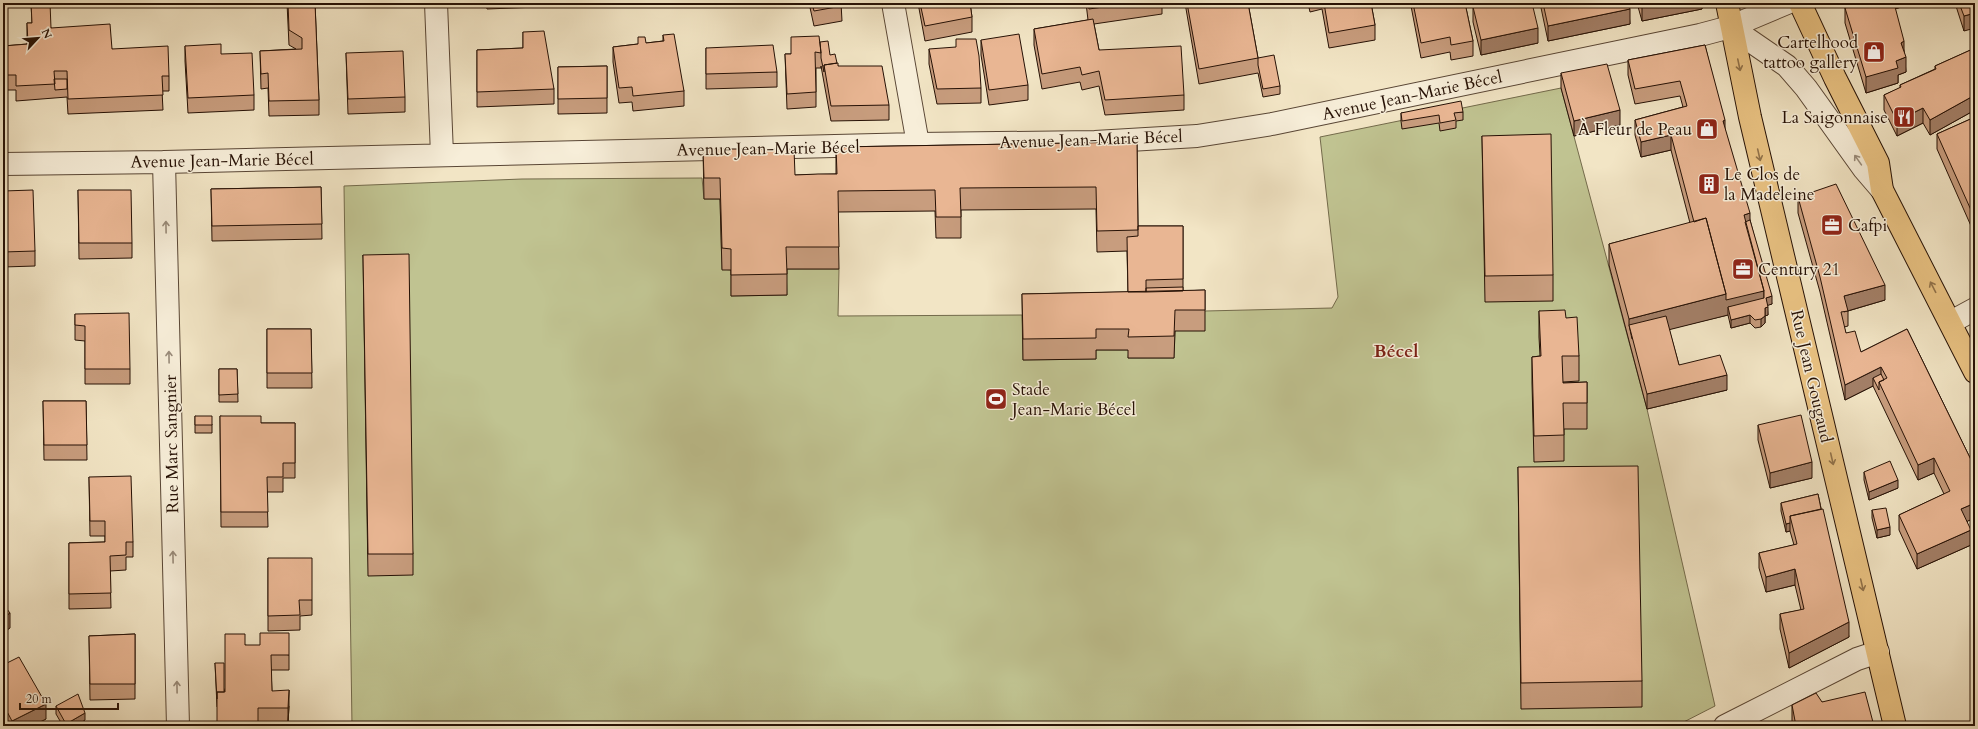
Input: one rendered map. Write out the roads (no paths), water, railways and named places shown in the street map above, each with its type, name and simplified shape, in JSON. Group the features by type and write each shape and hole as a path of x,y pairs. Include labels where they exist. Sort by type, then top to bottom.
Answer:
{"main road":[{"name":"Rue Jean Gougaud","path":"1727,3 1730,26 1895,726"},
{"path":"1800,3 1835,78 1878,163 1882,190 1951,322 1975,372"}],"street":[{"path":"436,3 442,156"},
{"path":"893,3 918,144"},
{"name":"Avenue Jean-Marie Bécel","path":"3,164 442,156 918,144 1095,142 1197,136 1272,124 1700,36 1730,26 1787,3"},
{"path":"1730,26 1787,66 1806,88 1864,169 1882,190"},
{"name":"Rue Marc Sangnier","path":"164,162 178,726"},
{"path":"1951,322 1975,309"},
{"path":"1725,726 1856,659 1878,652"}],"place":[{"name":"Cartelhood tattoo gallery","path":"1874,52"},
{"name":"La Saigonnaise","path":"1904,117"},
{"name":"À Fleur de Peau","path":"1707,129"},
{"name":"Le Clos de la Madeleine","path":"1709,184"},
{"name":"Cafpi","path":"1832,225"},
{"name":"Century 21","path":"1743,269"},
{"name":"Stade Jean-Marie Bécel","path":"996,399"}],"district":[{"name":"Bécel","path":"1396,351"}]}
